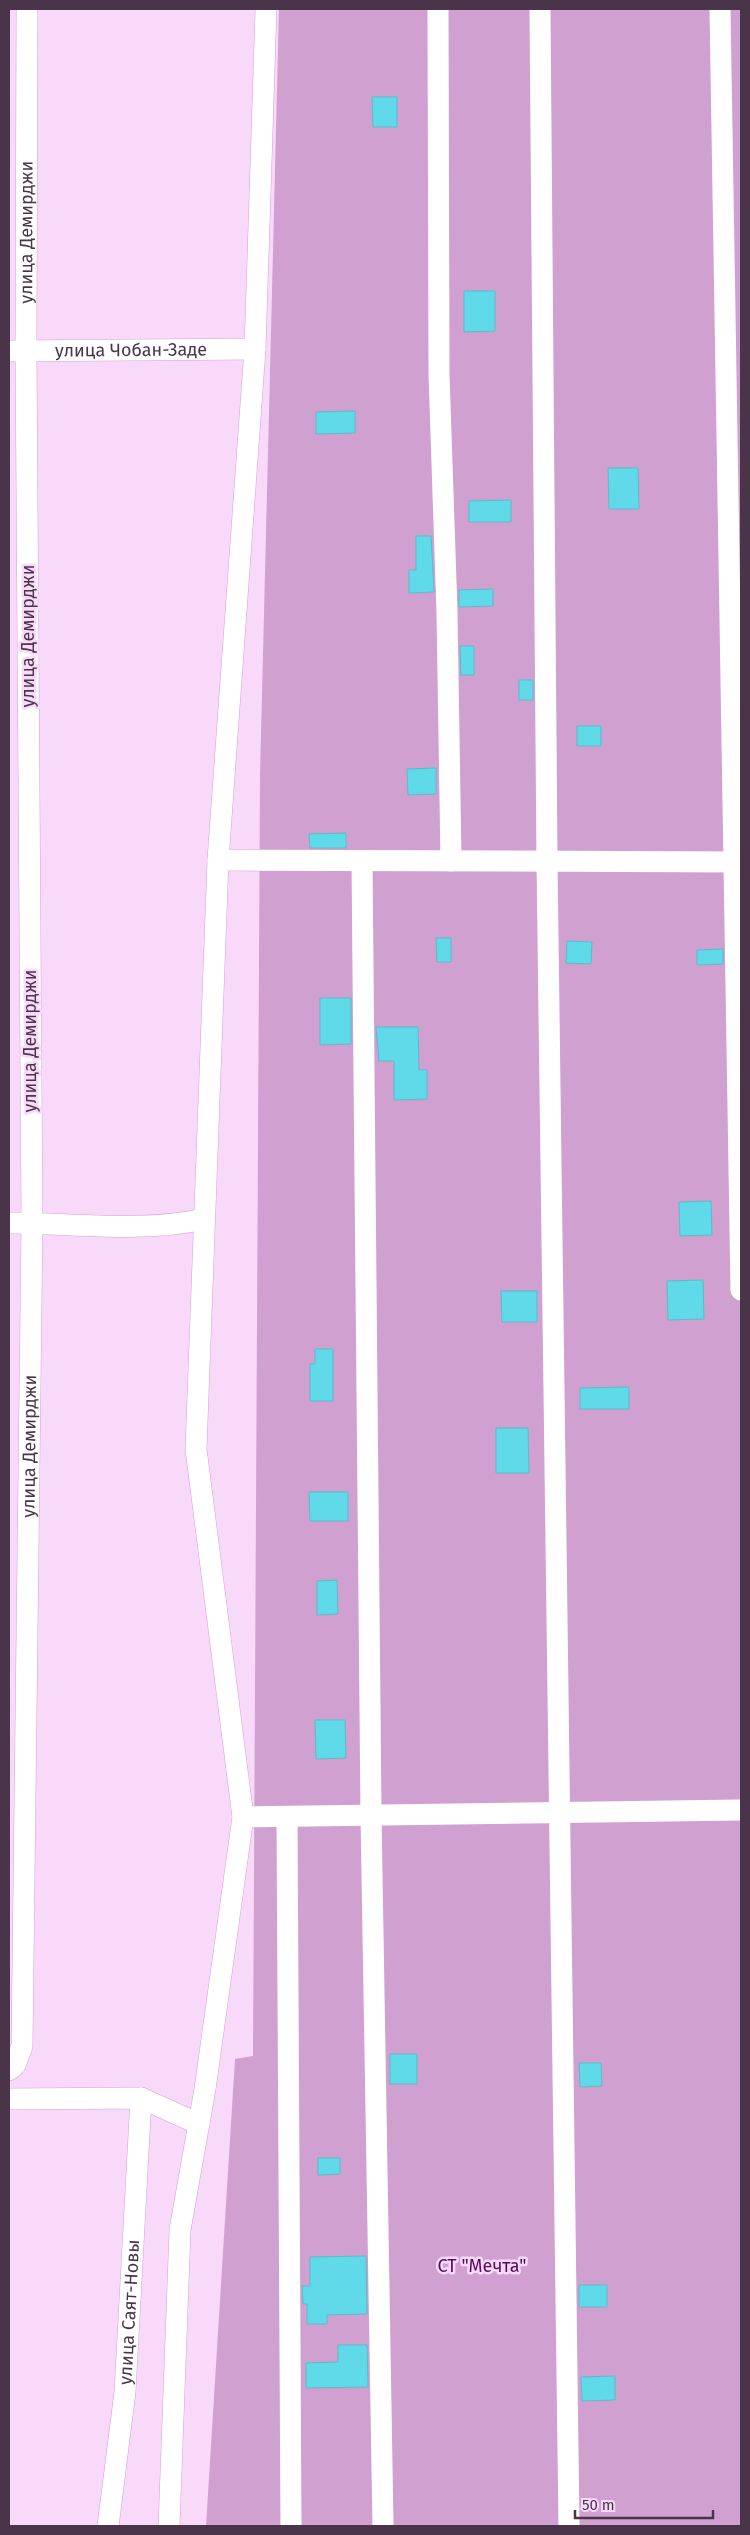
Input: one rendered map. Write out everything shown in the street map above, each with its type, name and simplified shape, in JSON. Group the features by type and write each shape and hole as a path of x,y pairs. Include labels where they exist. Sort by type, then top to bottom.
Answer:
{"street":[{"name":"улица Демирджи","path":"9,2070 15,2065 22,2046 32,1223 18,351 28,9"},
{"path":"169,2526 180,2230 199,2124 244,1817 196,1449 218,860 255,349 266,9"},
{"path":"438,9 439,374 447,612 451,861"},
{"path":"540,9 547,861 569,2526"},
{"path":"720,9 738,862 741,1290"},
{"name":"улица Чобан-Заде","path":"18,351 255,349"},
{"path":"218,860 738,862"},
{"path":"362,861 370,1815 383,2526"},
{"path":"9,1223 148,1226 182,1224 204,1219"},
{"path":"244,1817 741,1810"},
{"path":"287,1817 291,2526"},
{"path":"9,2099 141,2098 199,2124"},
{"name":"улица Саят-Новы","path":"108,2526 125,2392 141,2098"}],"green space":[{"name":"СТ \"Мечта\"","path":"279,9 741,9 741,2526 206,2526 235,2059 253,2056 260,775"}],"building":[{"path":"372,97 397,97 397,127 373,127"},
{"path":"464,291 495,291 495,331 464,332"},
{"path":"355,411 355,433 316,434 316,412"},
{"path":"608,468 638,468 639,509 609,509"},
{"path":"511,500 511,522 469,522 469,501"},
{"path":"416,536 431,536 434,592 409,593 409,570 416,570"},
{"path":"493,589 493,606 459,607 459,590"},
{"path":"460,646 474,646 474,675 461,675"},
{"path":"519,680 533,680 533,700 519,700"},
{"path":"577,726 601,726 601,746 577,746"},
{"path":"436,768 436,794 408,795 407,769"},
{"path":"346,833 346,848 310,848 309,834"},
{"path":"436,938 451,938 451,962 437,962"},
{"path":"567,941 592,942 591,964 566,963"},
{"path":"723,949 723,964 697,965 697,950"},
{"path":"320,998 351,998 351,1044 320,1045"},
{"path":"376,1027 418,1027 419,1070 427,1070 427,1099 394,1100 394,1061 379,1061"},
{"path":"711,1201 712,1235 680,1236 679,1202"},
{"path":"703,1280 704,1319 668,1320 667,1281"},
{"path":"501,1291 537,1291 537,1322 502,1322"},
{"path":"315,1349 333,1349 333,1401 310,1401 310,1364 315,1364"},
{"path":"629,1387 629,1409 580,1409 580,1388"},
{"path":"496,1428 528,1428 529,1473 496,1473"},
{"path":"309,1492 348,1492 348,1521 310,1521"},
{"path":"337,1580 338,1614 317,1615 317,1581"},
{"path":"315,1720 345,1720 346,1758 316,1759"},
{"path":"390,2054 417,2054 417,2084 390,2084"},
{"path":"579,2063 601,2063 602,2086 580,2087"},
{"path":"318,2158 340,2158 340,2174 318,2175"},
{"path":"366,2256 367,2314 327,2315 327,2324 307,2324 307,2304 303,2304 302,2286 310,2286 310,2257"},
{"path":"579,2285 607,2285 607,2307 579,2307"},
{"path":"338,2345 367,2345 368,2387 306,2388 306,2363 338,2362"},
{"path":"615,2376 615,2400 582,2401 581,2377"}]}
